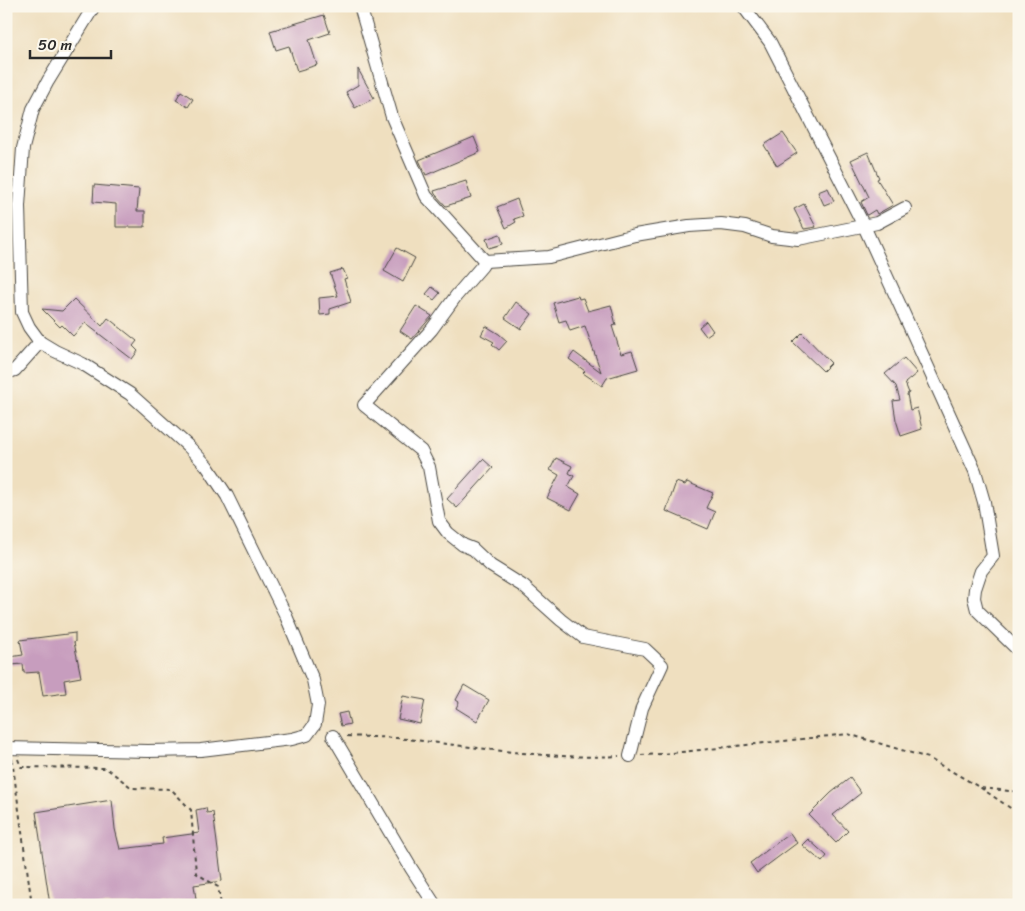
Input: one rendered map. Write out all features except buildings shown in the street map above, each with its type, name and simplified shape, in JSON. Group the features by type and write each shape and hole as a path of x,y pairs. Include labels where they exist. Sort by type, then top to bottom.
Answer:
{"street":[{"path":"9,748 148,751 201,750 292,739 307,734 315,724 318,705 313,680 286,616 227,496 207,466 188,446 130,394 83,364 40,342 29,327 22,312 19,206 23,148 33,109 94,6"},
{"path":"360,6 392,117 426,196 485,260"},
{"path":"743,6 770,42 864,226 975,471 984,502 993,556 981,571 974,598 977,610 1019,651"},
{"path":"485,260 549,257 635,235 690,226 721,224 745,227 772,236 798,240 877,223 905,208"},
{"path":"485,260 432,329 364,405 421,451 430,467 439,521 448,533 463,545 473,549 491,566 523,586 583,637 645,649 662,665 642,708 630,756"},
{"path":"6,373 15,370 40,342"},
{"path":"333,736 435,905"}],"path":[{"path":"333,736 396,738 520,754 600,757 663,754 848,734 928,758 981,788 1019,814"},
{"path":"9,748 32,905"},
{"path":"9,748 21,767 106,768 132,788 172,789 191,810 196,873 218,887 221,905"},
{"path":"981,788 1019,792"}]}
